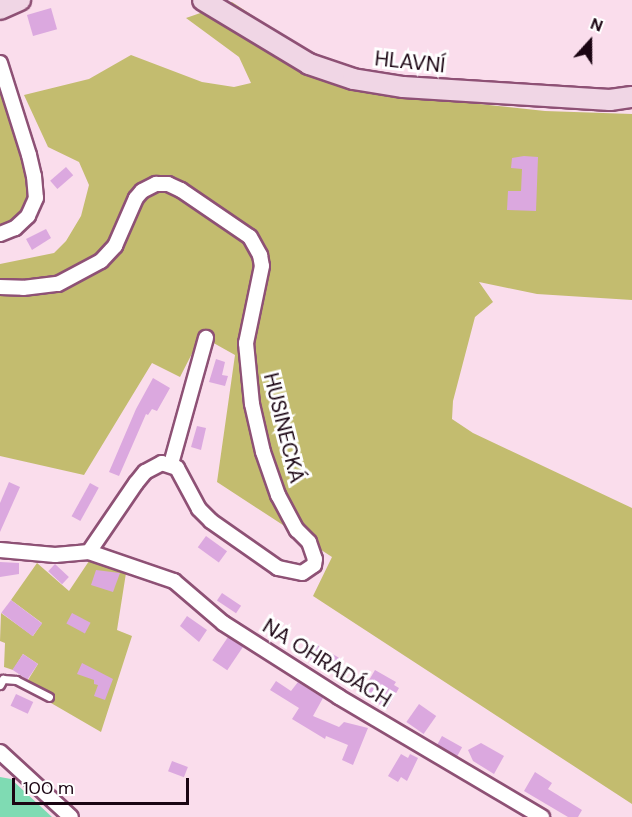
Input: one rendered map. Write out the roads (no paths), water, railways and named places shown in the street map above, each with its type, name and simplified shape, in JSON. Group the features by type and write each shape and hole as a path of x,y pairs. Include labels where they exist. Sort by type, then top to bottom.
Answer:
{"street":[{"path":"0,9 20,0"},
{"name":"HLAVNÍ","path":"203,0 309,64 353,79 403,87 610,100 632,97"},
{"path":"0,63 29,154 36,198 28,216 15,228 0,234"},
{"name":"HUSINECKÁ","path":"0,287 23,288 58,284 101,261 115,246 136,198 142,191 156,184 168,184 181,190 250,237 260,255 262,266 246,343 252,404 263,452 278,495 297,530 314,551 314,565 302,573 278,568 199,509 182,475 171,464"},
{"path":"0,550 55,555 89,552 145,472 162,463 171,464 206,338"},
{"name":"NA OHRADÁCH","path":"89,552 174,581 224,623 339,697 542,817"},
{"path":"0,752 71,817"}],"lane":[{"path":"0,685 3,679 16,680 49,697"}]}
